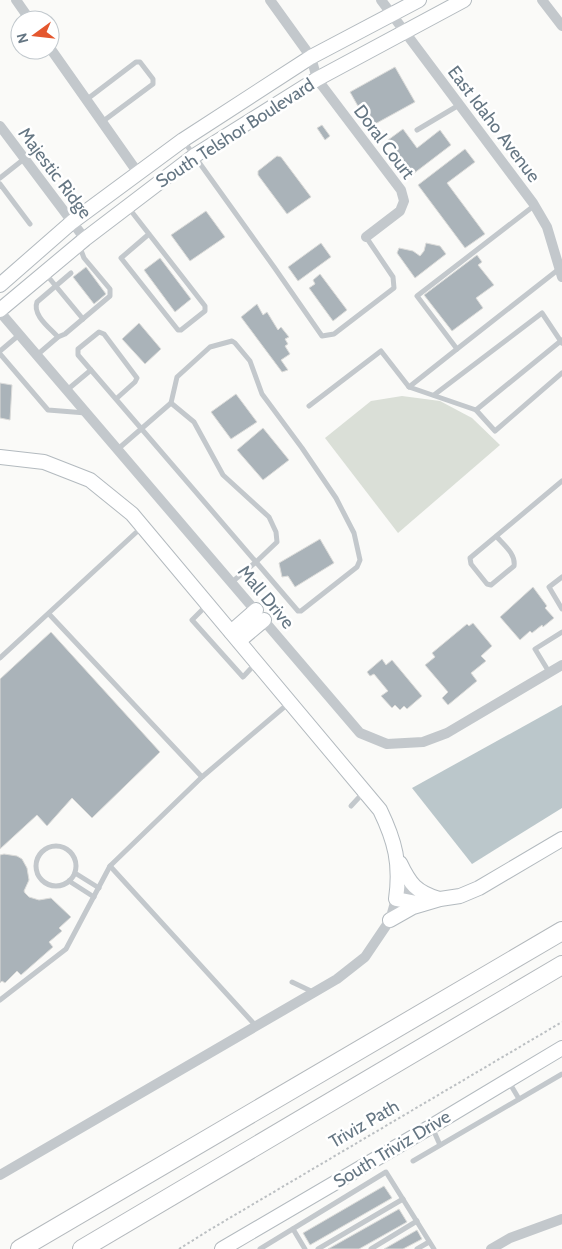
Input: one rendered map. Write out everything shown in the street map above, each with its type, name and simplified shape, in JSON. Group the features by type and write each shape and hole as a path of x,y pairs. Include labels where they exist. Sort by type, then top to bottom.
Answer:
{"highway":[{"path":"20,1249 562,931"},
{"path":"82,1249 562,965"}],"street":[{"path":"270,0 311,57"},
{"name":"East Idaho Avenue","path":"381,0 535,205 547,227 561,273"},
{"name":"South Telshor Boulevard","path":"2,281 72,222 183,140 311,57 419,0"},
{"name":"South Telshor Boulevard","path":"0,311 127,206 194,156 317,79 464,0"},
{"path":"542,0 562,26"},
{"name":"Doral Court","path":"311,57 317,79 401,190 404,201 400,211 366,236"},
{"path":"58,60 138,173"},
{"name":"Majestic Ridge","path":"0,126 72,222 82,242"},
{"name":"Mall Drive","path":"0,311 360,733 387,744 423,742 447,732 562,665"},
{"path":"0,457 44,462 90,480 132,514 380,810 408,879 423,899"},
{"path":"235,636 260,615"},
{"path":"396,895 423,899 460,896 479,888 562,839"},
{"path":"0,1175 337,979 365,958 390,920 396,895 398,858"},
{"path":"390,920 423,899"},
{"name":"South Triviz Drive","path":"222,1249 562,1048"},
{"path":"491,1249 510,1238 562,1219"}],"lane":[{"path":"86,100 136,62 140,62 153,79 153,84 102,122"},
{"path":"417,130 460,105"},
{"path":"183,140 322,336 334,334 394,288 393,277 366,236"},
{"path":"0,178 24,159"},
{"path":"0,184 30,224"},
{"path":"457,349 417,296 535,205"},
{"path":"127,206 149,234 205,306 205,311 181,330 178,330 122,260 122,256 149,234"},
{"path":"37,355 110,296 111,292 84,258 82,242"},
{"path":"45,273 83,319"},
{"path":"410,387 457,349 561,273"},
{"path":"58,337 37,313 35,307 37,302 71,274"},
{"path":"434,395 542,313 562,342 476,410"},
{"path":"116,399 136,382 137,378 102,332 99,332 78,349 77,352 91,370 141,429 298,611 301,611 357,567 360,560 354,533 336,498 262,394 250,361 232,341 210,347 177,377 171,403 141,429 118,449"},
{"path":"20,334 0,352 48,410 87,414"},
{"path":"309,406 381,351 410,387 476,410 494,431 562,373"},
{"path":"67,390 91,370"},
{"path":"171,403 194,422 223,475 269,517 276,532 277,542 232,582"},
{"path":"496,536 514,556 515,564 491,585 487,584 470,561 470,558 562,480"},
{"path":"0,658 142,526"},
{"path":"562,577 549,587 562,609"},
{"path":"208,605 192,620 243,677 257,663"},
{"path":"49,614 202,777"},
{"path":"549,672 535,649 562,632"},
{"path":"0,1000 66,949 110,866 202,777 290,702"},
{"path":"351,806 364,791"},
{"path":"62,846 73,854 76,866 75,873 69,882 60,886 47,884 41,880 36,867 39,854 49,847 62,846"},
{"path":"110,866 256,1026"},
{"path":"75,873 99,888"},
{"path":"69,882 94,897"},
{"path":"292,982 314,992"},
{"path":"413,1160 562,1074"},
{"path":"508,1080 519,1099"},
{"path":"432,1126 440,1145"},
{"path":"264,1248 386,1172 434,1249"},
{"path":"318,1249 403,1199"},
{"path":"371,1249 417,1221"},
{"path":"293,1229 305,1249"},
{"path":"417,1249 429,1242"}],"path":[{"name":"Triviz Path","path":"179,1249 562,1022"}],"shaded area":[{"path":"402,396 440,401 472,418 500,445 398,533 325,438 371,401"},
{"path":"562,705 562,808 472,864 412,788"}],"building":[{"path":"395,67 415,102 375,124 364,105 359,108 350,92"},
{"path":"322,125 330,136 325,140 317,128"},
{"path":"403,129 417,148 440,130 451,145 413,174 388,140"},
{"path":"465,149 475,162 447,183 485,234 465,248 418,185"},
{"path":"277,156 281,157 311,197 287,214 258,175 258,171"},
{"path":"206,211 225,237 190,261 171,235"},
{"path":"321,243 331,257 298,281 288,267"},
{"path":"426,243 440,246 446,254 415,278 397,253 399,248 413,251 420,256 424,251"},
{"path":"477,255 482,262 478,265 494,285 476,298 483,308 452,331 424,295"},
{"path":"160,258 191,299 175,312 144,270"},
{"path":"86,267 106,294 94,304 73,277"},
{"path":"320,274 347,310 333,321 309,288 315,284 313,280"},
{"path":"257,304 263,315 267,312 278,330 281,327 289,337 285,339 288,344 285,346 290,354 281,360 288,370 282,372 241,317"},
{"path":"139,323 161,349 145,364 122,339"},
{"path":"0,383 12,385 10,420 0,418"},
{"path":"236,394 257,422 231,439 211,412"},
{"path":"263,428 289,460 263,480 237,450"},
{"path":"320,539 334,563 295,587 288,576 282,577 279,563"},
{"path":"533,587 547,606 545,608 554,618 532,633 530,631 520,640 500,617"},
{"path":"473,623 492,646 481,656 486,661 471,673 477,681 448,705 442,698 448,692 425,665 435,657 432,653 467,624 469,626"},
{"path":"51,632 160,752 92,818 72,798 47,826 37,815 0,849 0,679"},
{"path":"382,659 386,665 392,660 422,696 407,709 404,706 400,710 395,705 392,708 381,696 388,691 374,674 370,676 367,672"},
{"path":"0,855 17,856 22,859 27,868 29,880 24,891 29,897 39,900 51,898 71,917 59,928 62,931 49,942 53,947 21,975 17,971 5,983 2,981 0,983"},
{"path":"384,1186 392,1198 310,1245 303,1233"},
{"path":"399,1209 407,1222 359,1249 328,1249"},
{"path":"417,1230 422,1239 403,1249 384,1249"}]}
